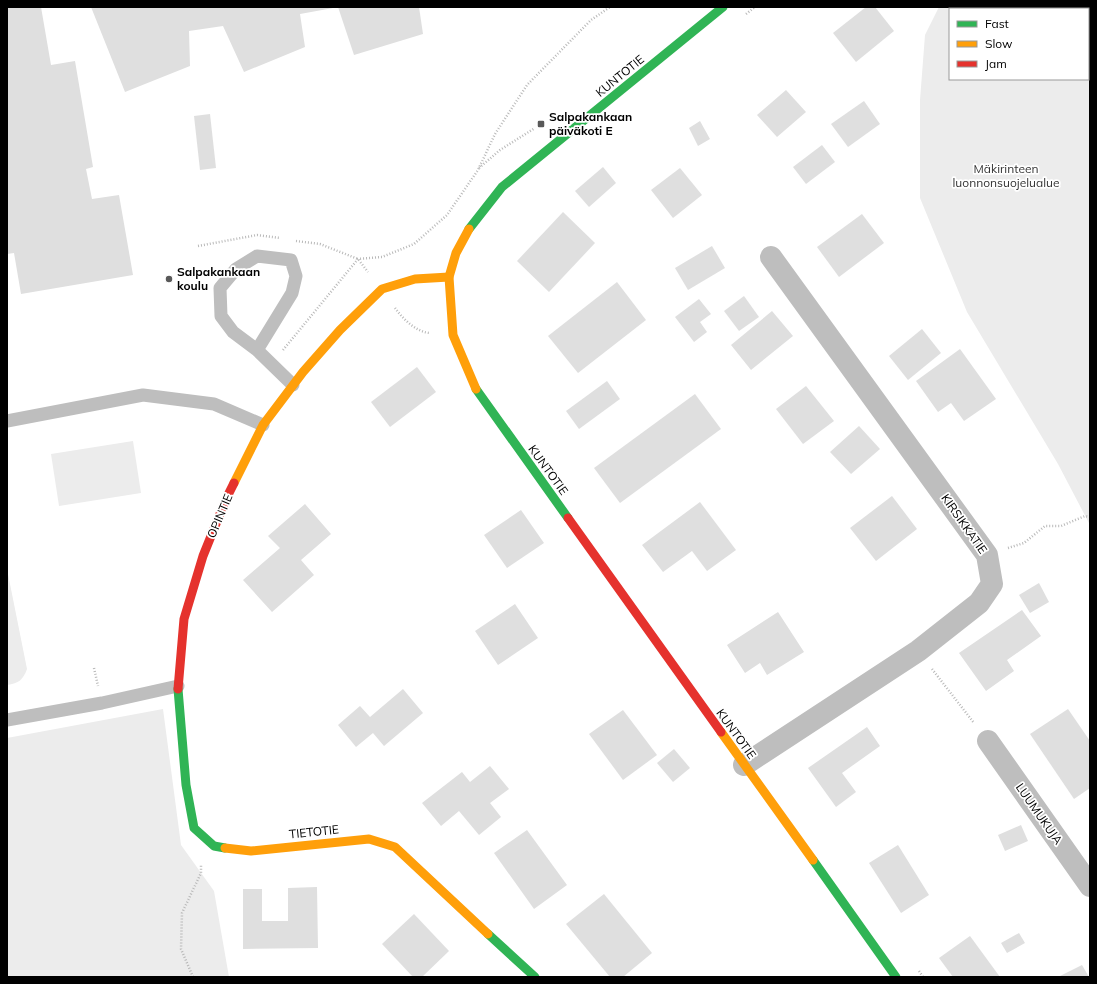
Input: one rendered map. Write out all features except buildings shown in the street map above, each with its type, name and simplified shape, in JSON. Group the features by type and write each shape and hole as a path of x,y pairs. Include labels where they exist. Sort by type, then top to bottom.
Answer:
{"street":[{"name":"KUNTOTIE","path":"723,7 502,187 470,227 456,253 450,277 453,335 474,387 896,977"},
{"name":"KIRSIKKATIE","path":"744,765 918,651 979,603 992,584 987,555 771,257"},
{"name":"OPINTIE","path":"178,686 184,619 203,556 226,499 263,424 303,372 340,330 382,289 415,278 450,277"},
{"name":"TIETOTIE","path":"178,686 186,785 194,828 214,846 251,851 369,838 395,847 534,977"},
{"name":"LUUMUKUJA","path":"988,741 1090,886"}],"lane":[{"path":"257,350 292,293 296,276 291,260 257,256 236,269 220,288 221,316 233,332 257,350 293,385"},
{"path":"7,421 143,395 214,404 263,424"},
{"path":"7,720 102,703 178,686"}],"path":[{"path":"288,240 320,244 358,259 382,257 414,244 447,215 478,170 495,134 527,85 591,20 610,7"},
{"path":"742,17 755,7"},
{"path":"198,246 257,235 281,238"},
{"path":"358,259 401,316 423,332 453,335"},
{"path":"271,364 358,259"},
{"path":"987,555 1024,543 1045,526 1061,526 1085,516 1090,517"},
{"path":"918,651 988,741"},
{"path":"192,977 181,948 182,913 201,873 202,835"}],"green space":[{"name":"Mäkirinteen luonnonsuojelualue","path":"939,7 1090,7 1090,525 1058,464 967,312 920,198 920,100 925,35"},
{"path":"133,441 141,493 59,506 51,454"},
{"path":"7,569 27,669 24,676 20,680 7,685"},
{"path":"163,709 181,845 214,891 229,977 7,977 7,738"}],"traffic: fast":[{"path":"469,229 502,187 723,7"},
{"path":"476,389 568,518"},
{"path":"178,689 186,785 194,828 214,846 225,848"},
{"path":"813,860 896,977"},
{"path":"488,934 535,977"}],"traffic: slow":[{"path":"469,229 456,253 449,277 453,335 476,389"},
{"path":"234,483 263,425 303,372 340,330 382,289 415,279 449,277"},
{"path":"721,732 813,860"},
{"path":"225,848 251,851 369,839 395,847 488,934"}],"traffic: jam":[{"path":"178,689 184,619 203,556 234,483"},
{"path":"568,518 721,732"}],"place":[{"name":"Salpakankaan päiväkoti E","path":"541,124"},
{"name":"Salpakankaan koulu","path":"169,279"}]}
